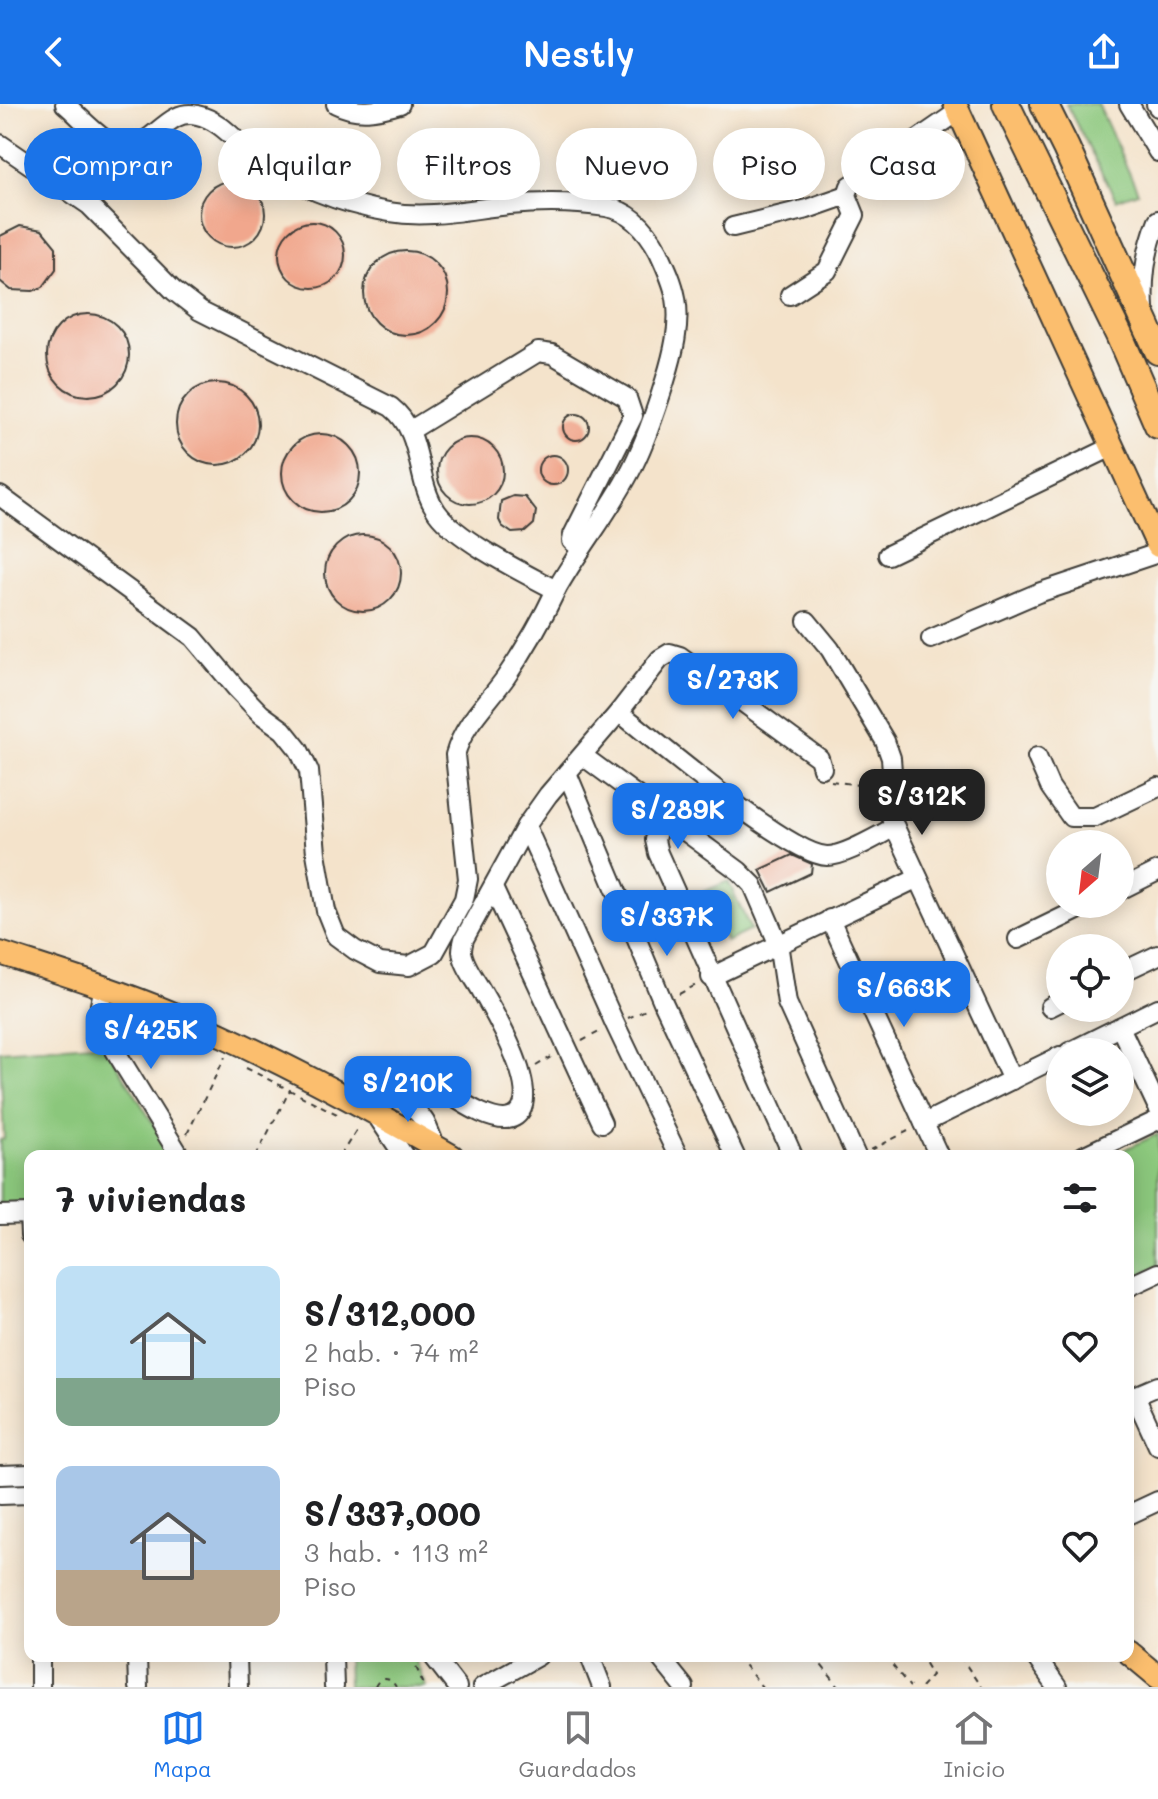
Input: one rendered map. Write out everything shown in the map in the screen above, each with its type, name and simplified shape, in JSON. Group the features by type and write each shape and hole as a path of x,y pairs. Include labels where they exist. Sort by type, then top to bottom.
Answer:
{"highway":[{"path":"1006,104 1119,335 1158,425"},
{"path":"1044,104 1158,351"}],"main road":[{"path":"957,108 1158,546"},
{"path":"0,953 172,1013 261,1053 379,1119 442,1150"},
{"path":"1134,1657 1158,1677"}],"street":[{"path":"0,496 193,637 261,714 283,730 299,750 309,771 316,853 326,911 336,936 380,963 409,966 434,953 464,899 468,879 455,755 458,741 466,726 504,679 632,469 651,426 670,366 677,329 677,298 653,240 637,221 611,207 572,202 511,205 426,216 389,212 333,199 289,178 257,158 223,128 201,116 178,116 141,144 132,147 106,140 65,104"},
{"path":"336,104 364,112 400,104"},
{"path":"1129,104 1158,152"},
{"path":"929,128 957,108"},
{"path":"0,144 89,205 174,291 200,311 391,407 404,418 411,430 423,477 437,512 458,532 556,590"},
{"path":"733,227 841,197"},
{"path":"790,295 827,271 855,215 849,200"},
{"path":"1146,323 1142,280 1149,241 1158,220"},
{"path":"411,430 538,352 552,354 627,398 633,416 573,535 572,541 581,549"},
{"path":"888,555 1112,447"},
{"path":"931,639 1038,593 1158,553"},
{"path":"807,621 830,649 885,741 892,771 887,796 895,827 1012,1080"},
{"path":"443,1150 401,1090 400,1082 410,1072 420,1074 482,1115 499,1120 512,1119 520,1111 524,1100 521,1074 499,1022 465,963 462,952 464,939 526,826 660,659 670,653 680,656 819,758 825,774"},
{"path":"619,712 801,849 828,856 838,854 895,827"},
{"path":"583,756 739,871 753,885 778,943 787,1003 862,1150"},
{"path":"1037,757 1050,787 1071,817 1095,817 1158,787"},
{"path":"567,773 663,1002 732,1150"},
{"path":"661,813 655,840 658,853 790,1150"},
{"path":"526,826 675,1150"},
{"path":"1134,883 1158,871"},
{"path":"711,977 918,878"},
{"path":"493,888 602,1123"},
{"path":"1018,939 1061,918"},
{"path":"830,919 936,1150"},
{"path":"1134,966 1158,955"},
{"path":"104,987 100,1026 177,1150"},
{"path":"1098,1038 1158,1008"},
{"path":"1120,1027 1158,1108"},
{"path":"924,1123 1046,1063"},
{"path":"379,1119 400,1150"},
{"path":"1096,1150 1158,1120"},
{"path":"0,1215 24,1214"},
{"path":"1134,1284 1158,1273"},
{"path":"1134,1396 1158,1386"},
{"path":"1134,1402 1158,1446"},
{"path":"0,1475 24,1474"},
{"path":"0,1495 24,1494"},
{"path":"1134,1512 1158,1501"},
{"path":"40,1662 40,1687"},
{"path":"122,1687 138,1687 137,1662"},
{"path":"237,1662 238,1687"},
{"path":"333,1662 334,1687"},
{"path":"438,1662 457,1687"},
{"path":"482,1687 527,1662"},
{"path":"592,1662 602,1687"},
{"path":"664,1662 684,1687"},
{"path":"1039,1662 1057,1687"}],"path":[{"path":"825,774 887,796"},
{"path":"181,1150 226,1057"},
{"path":"238,1064 345,1118"},
{"path":"259,1150 290,1090"},
{"path":"344,1150 359,1125 379,1119"},
{"path":"870,1150 924,1123"},
{"path":"414,1662 425,1687"},
{"path":"742,1662 762,1687"},
{"path":"819,1662 839,1687"},
{"path":"890,1662 910,1687"},
{"path":"921,1687 932,1675 924,1662"},
{"path":"964,1662 981,1687"},
{"path":"375,1687 384,1679 392,1681 396,1687"}],"green space":[{"path":"1066,104 1098,104 1138,192 1116,200"},
{"path":"728,881 751,930 726,942 703,892"},
{"path":"104,1043 169,1150 24,1150 24,1210 0,1211 0,1140 4,1139 0,1051"},
{"path":"1158,1134 1158,1266 1134,1277 1134,1150 1123,1150"},
{"path":"347,1662 416,1662 427,1687 348,1687"}],"building":[{"path":"218,184 218,200 262,200 263,227 245,245 219,245 201,227 201,201"},
{"path":"312,222 325,224 340,237 345,255 343,268 330,283 312,288 299,286 284,273 279,255 281,242 294,227"},
{"path":"20,226 42,230 56,247 56,269 43,287 33,291 11,290 0,281 0,236"},
{"path":"406,251 422,254 436,263 445,277 448,293 445,309 436,323 422,332 406,335 390,332 376,323 367,309 364,293 367,277 376,263 390,254"},
{"path":"88,314 104,317 117,326 126,339 129,355 126,371 117,384 104,393 88,396 72,393 59,384 50,371 47,355 50,339 59,326 72,317"},
{"path":"217,383 233,386 246,395 255,408 258,424 255,440 246,453 233,462 217,465 201,462 188,453 179,440 176,424 179,408 188,395 201,386"},
{"path":"576,414 585,418 589,427 585,436 576,440 567,436 563,427 567,418"},
{"path":"313,434 329,434 343,440 354,451 360,473 354,495 343,506 329,512 313,512 299,506 288,495 282,481 282,465 288,451 299,440"},
{"path":"470,438 483,440 498,453 503,471 501,484 488,499 470,504 457,502 442,489 437,471 439,458 452,443"},
{"path":"553,455 564,459 568,470 564,481 553,485 542,481 538,470 542,459"},
{"path":"513,496 525,497 536,511 534,524 525,532 512,533 499,520 501,501"},
{"path":"356,535 370,535 384,541 395,552 401,573 398,588 390,600 370,611 356,611 342,605 331,594 325,580 325,566 331,552 342,541"},
{"path":"792,855 812,864 811,873 771,892 760,870"}]}
